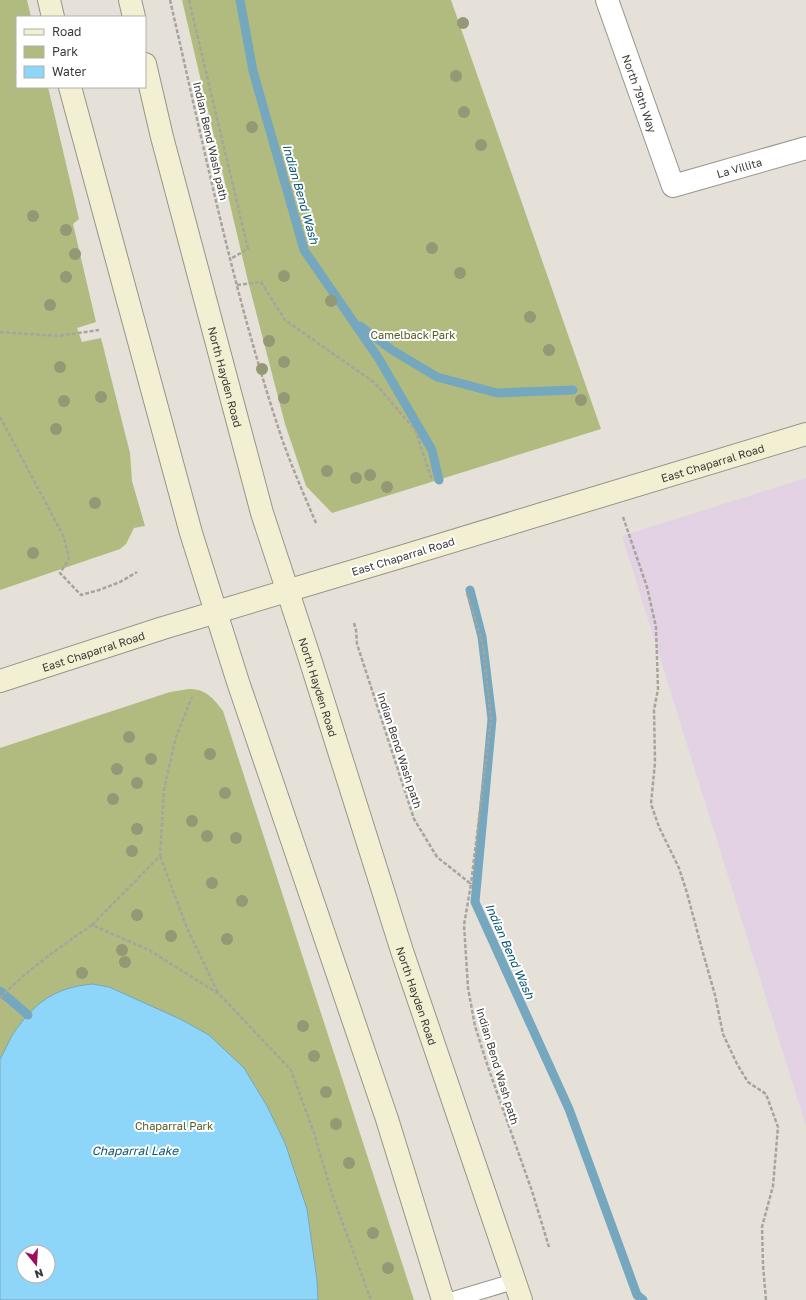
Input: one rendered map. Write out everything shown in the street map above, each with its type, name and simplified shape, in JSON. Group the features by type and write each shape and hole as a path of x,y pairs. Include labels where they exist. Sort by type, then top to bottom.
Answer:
{"main road":[{"path":"49,0 53,16"},
{"path":"130,0 134,16"},
{"name":"North Hayden Road","path":"146,68 162,137 260,505 402,951 518,1290"},
{"path":"70,88 191,533 240,689 387,1119 443,1300"},
{"name":"East Chaparral Road","path":"0,681 163,628 407,556 806,434"}],"street":[{"name":"North 79th Way","path":"607,0 673,186"},
{"name":"La Villita","path":"673,186 806,148"}],"lane":[{"path":"452,1300 518,1290"}],"path":[{"name":"Indian Bend Wash path","path":"170,0 237,285 251,338 282,440 316,523"},
{"path":"189,0 248,249 232,258"},
{"path":"237,285 261,282 285,320 375,383 415,430 432,480"},
{"path":"0,332 58,336 99,330"},
{"path":"0,417 64,537 68,559 60,573 82,595 120,582 137,572"},
{"path":"616,492 628,533 647,587 656,627 658,689 654,710 655,762 652,804 659,827 679,868 687,893 715,995 723,1034 737,1064 748,1082 766,1094 778,1128 773,1186 762,1227 766,1300"},
{"name":"Indian Bend Wash path","path":"467,593 483,645 491,719 471,884 464,925 468,988 475,1026 532,1191 548,1247"},
{"name":"Indian Bend Wash path","path":"354,624 357,644 414,818 437,857 471,884"},
{"path":"192,697 176,737 164,789 160,856 188,928 219,994"},
{"path":"0,998 15,982 57,949 92,925 160,856"},
{"path":"92,925 149,950 219,994 292,1070 314,1133 332,1194 371,1300"}],"shaded area":[{"path":"806,478 806,1126 622,536"}],"green space":[{"path":"0,0 27,0 31,16 16,16 16,88 48,88 79,219 73,224 96,322 77,328 82,342 101,338 130,453 132,481 145,526 134,528 126,544 120,549 0,590"},
{"name":"Camelback Park","path":"182,0 451,0 601,429 332,513 306,486 285,424 248,281"},
{"name":"Chaparral Park","path":"195,689 209,695 223,711 414,1300 0,1300 0,748 170,692"}],"water":[{"name":"Chaparral Lake","path":"92,984 109,987 180,1019 209,1035 244,1068 267,1106 285,1143 307,1209 317,1280 318,1300 0,1300 0,1059 13,1034 29,1013 46,998 67,989"}],"waterway":[{"name":"Indian Bend Wash","path":"240,0 253,71 304,250 379,359 432,450 439,480"},
{"path":"360,326 392,350 437,377 497,393 573,390"},
{"name":"Indian Bend Wash","path":"470,590 482,637 492,719 475,902 569,1109 637,1295 643,1300"},
{"path":"0,991 28,1015"}]}
